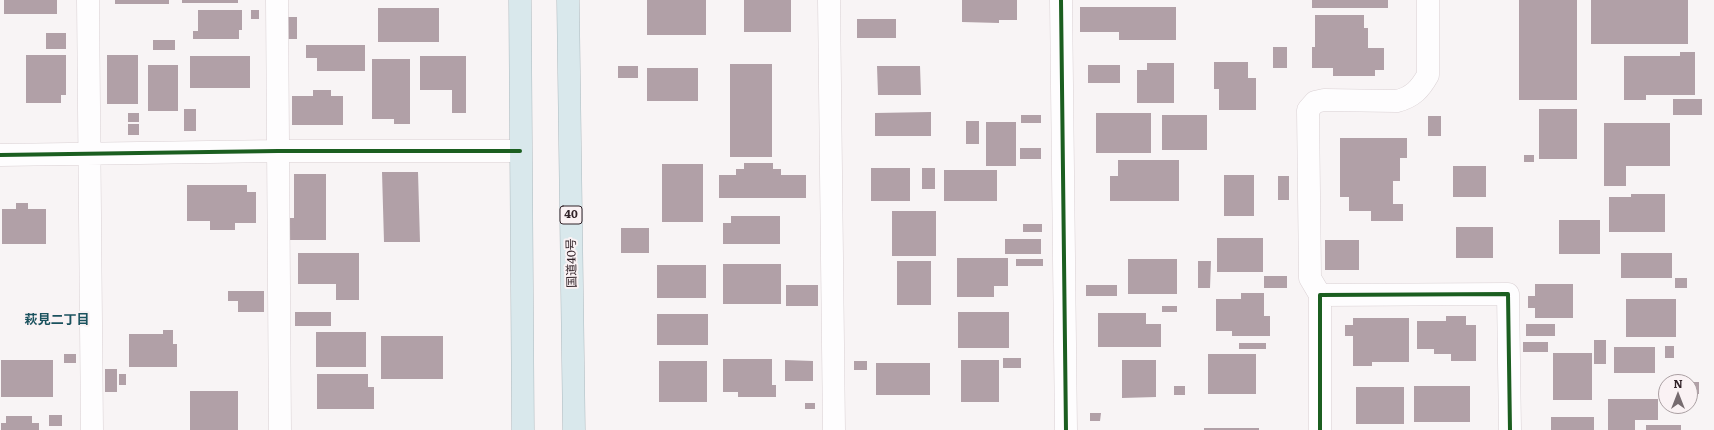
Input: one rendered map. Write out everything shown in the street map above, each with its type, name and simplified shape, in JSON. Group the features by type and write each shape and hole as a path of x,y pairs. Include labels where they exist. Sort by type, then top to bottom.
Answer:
{"highway":[{"path":"520,0 520,151 524,430"},
{"name":"国道40号","path":"568,0 574,430"}],"street":[{"path":"88,0 92,430"},
{"path":"277,0 280,430"},
{"path":"829,0 834,430"},
{"path":"1062,0 1066,430"},
{"path":"1320,430 1320,295 1310,278 1308,110 1315,102 1324,100 1397,101 1408,98 1414,93 1423,84 1428,75 1428,0"},
{"path":"0,155 278,151 520,151"},
{"path":"1320,295 1508,294 1510,430"}],"building":[{"path":"4,0 57,0 57,14 4,14"},
{"path":"115,0 169,0 169,4 115,4"},
{"path":"182,0 238,0 238,3 182,3"},
{"path":"647,0 706,0 706,35 647,35"},
{"path":"744,0 791,0 791,32 744,32"},
{"path":"962,0 1017,0 1017,20 999,20 999,23 962,22"},
{"path":"1312,0 1388,0 1388,8 1312,8"},
{"path":"1519,0 1577,0 1577,100 1519,100"},
{"path":"1591,0 1688,0 1688,44 1591,44"},
{"path":"1080,7 1176,7 1176,40 1119,40 1119,32 1080,32"},
{"path":"378,8 439,8 439,42 378,42"},
{"path":"198,10 242,10 242,30 239,30 239,39 193,39 193,31 198,31"},
{"path":"251,10 259,10 259,19 251,19"},
{"path":"1315,15 1364,15 1364,28 1368,28 1368,48 1384,48 1384,70 1375,70 1375,76 1333,76 1333,68 1312,68 1312,47 1315,47"},
{"path":"287,17 297,17 297,39 287,39"},
{"path":"857,19 896,19 896,38 857,38"},
{"path":"46,33 66,33 66,49 46,49"},
{"path":"153,40 175,40 175,50 153,50"},
{"path":"306,45 365,45 365,71 317,71 317,58 306,58"},
{"path":"1273,47 1287,47 1287,68 1273,68"},
{"path":"1680,52 1695,52 1695,95 1646,95 1646,100 1624,100 1624,56 1680,56"},
{"path":"26,55 66,55 66,95 61,95 61,103 26,103"},
{"path":"107,55 138,55 138,104 107,104"},
{"path":"190,56 250,56 250,88 190,88"},
{"path":"420,56 466,56 466,113 452,113 452,90 420,90"},
{"path":"372,59 410,59 410,124 394,124 394,119 372,119"},
{"path":"1214,62 1248,62 1248,78 1256,78 1256,110 1219,110 1219,89 1214,89"},
{"path":"1147,63 1174,63 1174,103 1137,103 1137,70 1147,70"},
{"path":"730,64 772,64 772,157 730,157"},
{"path":"148,65 178,65 178,111 148,111"},
{"path":"1088,65 1120,65 1120,83 1088,83"},
{"path":"618,66 638,66 638,78 618,78"},
{"path":"877,66 920,66 921,95 878,95"},
{"path":"647,68 698,68 698,101 647,101"},
{"path":"313,90 331,90 331,96 343,96 343,125 292,125 292,96 313,96"},
{"path":"1673,99 1702,99 1702,115 1673,115"},
{"path":"184,109 196,109 196,131 184,131"},
{"path":"1539,109 1577,109 1577,159 1539,159"},
{"path":"931,112 931,136 875,136 875,113"},
{"path":"128,113 139,113 139,122 128,122"},
{"path":"1096,113 1151,113 1151,153 1096,153"},
{"path":"1021,115 1041,115 1041,123 1021,123"},
{"path":"1162,115 1207,115 1207,150 1162,150"},
{"path":"1428,116 1441,116 1441,136 1428,136"},
{"path":"966,121 979,121 979,144 966,144"},
{"path":"986,122 1016,122 1016,166 986,166"},
{"path":"1604,123 1670,123 1670,166 1626,166 1626,186 1604,186"},
{"path":"128,124 139,124 139,135 128,135"},
{"path":"1340,138 1407,138 1407,158 1400,158 1400,181 1393,181 1393,204 1403,204 1403,221 1371,221 1371,211 1349,211 1349,197 1340,197"},
{"path":"1020,148 1041,148 1041,159 1020,159"},
{"path":"1524,155 1534,155 1534,162 1524,162"},
{"path":"1118,160 1179,160 1179,201 1110,201 1110,176 1118,176"},
{"path":"744,163 773,163 773,169 781,169 781,175 806,175 806,198 719,198 719,175 736,175 736,169 744,169"},
{"path":"662,164 703,164 703,222 662,222"},
{"path":"1453,166 1486,166 1486,197 1453,197"},
{"path":"871,168 910,168 910,201 871,201"},
{"path":"922,168 935,168 935,189 922,189"},
{"path":"944,170 997,170 997,201 944,201"},
{"path":"382,172 418,172 420,242 384,242"},
{"path":"294,174 326,174 326,240 290,240 290,218 294,218"},
{"path":"1224,175 1254,175 1254,216 1224,216"},
{"path":"1278,176 1289,176 1289,200 1278,200"},
{"path":"187,185 247,185 247,192 256,192 256,223 235,223 235,230 210,230 210,221 187,221"},
{"path":"1631,194 1665,194 1665,232 1609,232 1609,197 1631,197"},
{"path":"16,203 28,203 28,209 46,209 46,244 2,244 2,209 16,209"},
{"path":"892,211 936,211 936,256 892,256"},
{"path":"731,216 780,216 780,244 723,244 723,223 731,223"},
{"path":"1559,220 1600,220 1600,254 1559,254"},
{"path":"1023,224 1042,224 1042,232 1023,232"},
{"path":"1456,227 1493,227 1493,258 1456,258"},
{"path":"621,228 649,228 649,253 621,253"},
{"path":"1217,238 1263,238 1263,272 1217,272"},
{"path":"1005,239 1041,239 1041,254 1005,254"},
{"path":"1325,240 1359,240 1359,270 1325,270"},
{"path":"298,253 359,253 359,300 336,300 336,284 298,284"},
{"path":"1621,253 1672,253 1672,278 1621,278"},
{"path":"957,258 1008,258 1008,286 994,286 994,297 957,297"},
{"path":"1016,259 1043,259 1043,266 1016,266"},
{"path":"1128,259 1177,259 1177,294 1128,294"},
{"path":"897,261 931,261 931,305 897,305"},
{"path":"1198,261 1211,261 1210,288 1198,288"},
{"path":"723,264 781,264 781,304 723,304"},
{"path":"657,265 706,265 706,298 657,298"},
{"path":"1264,276 1287,276 1287,288 1264,288"},
{"path":"1675,278 1687,278 1687,288 1675,288"},
{"path":"1535,284 1573,284 1573,318 1535,318 1535,308 1528,308 1528,296 1535,296"},
{"path":"786,285 818,285 818,306 786,306"},
{"path":"1086,285 1117,285 1117,296 1086,296"},
{"path":"228,291 264,291 264,312 238,312 238,301 228,301"},
{"path":"1241,293 1264,293 1264,316 1270,316 1270,336 1232,336 1232,331 1216,331 1216,299 1241,299"},
{"path":"1626,299 1676,299 1676,337 1626,337"},
{"path":"1162,306 1177,306 1177,312 1162,312"},
{"path":"295,312 331,312 331,326 295,326"},
{"path":"958,312 1009,312 1009,348 958,348"},
{"path":"1098,313 1146,313 1146,324 1161,324 1161,347 1098,347"},
{"path":"657,314 708,314 708,345 657,345"},
{"path":"1446,316 1466,316 1466,325 1476,325 1476,361 1451,361 1451,354 1434,354 1434,349 1417,349 1417,321 1446,321"},
{"path":"1353,318 1409,318 1409,362 1372,362 1372,366 1353,366 1353,336 1345,336 1345,325 1353,325"},
{"path":"1526,324 1555,324 1555,336 1526,336"},
{"path":"163,330 173,330 173,344 177,344 177,367 129,367 129,334 163,334"},
{"path":"316,332 366,332 366,367 316,367"},
{"path":"381,336 443,336 443,379 381,379"},
{"path":"1594,340 1606,340 1606,364 1594,364"},
{"path":"1523,342 1548,342 1548,352 1523,352"},
{"path":"1239,343 1266,343 1266,349 1239,349"},
{"path":"1665,346 1674,346 1674,358 1665,358"},
{"path":"1614,347 1655,347 1655,373 1614,373"},
{"path":"1553,353 1592,353 1592,400 1553,400"},
{"path":"64,354 76,354 76,363 64,363"},
{"path":"1208,354 1256,354 1256,394 1208,394"},
{"path":"1003,358 1021,358 1021,368 1003,368"},
{"path":"723,359 772,359 772,385 776,385 776,397 738,397 738,392 723,392"},
{"path":"1,360 53,360 53,397 1,397"},
{"path":"785,360 813,361 813,381 785,381"},
{"path":"961,360 999,360 999,402 961,402"},
{"path":"1122,360 1156,360 1156,397 1122,398"},
{"path":"659,361 707,361 707,402 659,402"},
{"path":"854,361 867,361 867,370 854,370"},
{"path":"876,363 930,363 930,395 876,395"},
{"path":"105,369 117,369 117,392 105,392"},
{"path":"119,374 126,374 126,385 119,385"},
{"path":"317,374 368,374 368,387 374,387 374,409 317,409"},
{"path":"1698,382 1699,382 1698,394"},
{"path":"1174,386 1185,386 1185,395 1174,395"},
{"path":"1414,386 1470,386 1470,422 1414,422"},
{"path":"1356,387 1404,387 1404,424 1356,424"},
{"path":"190,391 238,391 238,430 190,430"},
{"path":"1608,399 1658,399 1658,420 1635,420 1635,430 1608,430"},
{"path":"805,403 815,403 815,409 805,409"},
{"path":"1090,413 1101,413 1100,421 1090,421"},
{"path":"49,415 62,415 62,426 49,426"},
{"path":"6,416 32,416 32,423 39,423 39,430 1,430 1,423 6,423"},
{"path":"1551,417 1594,417 1594,430 1551,430"},
{"path":"1646,425 1681,425 1681,430 1646,430"},
{"path":"1204,428 1259,428 1259,430 1204,430"}],"cycle path":[{"path":"1061,0 1066,430"},
{"path":"0,155 278,151 520,151"},
{"path":"1320,430 1320,295 1508,294 1510,430"}],"district":[{"name":"萩見二丁目","path":"57,320"}]}
